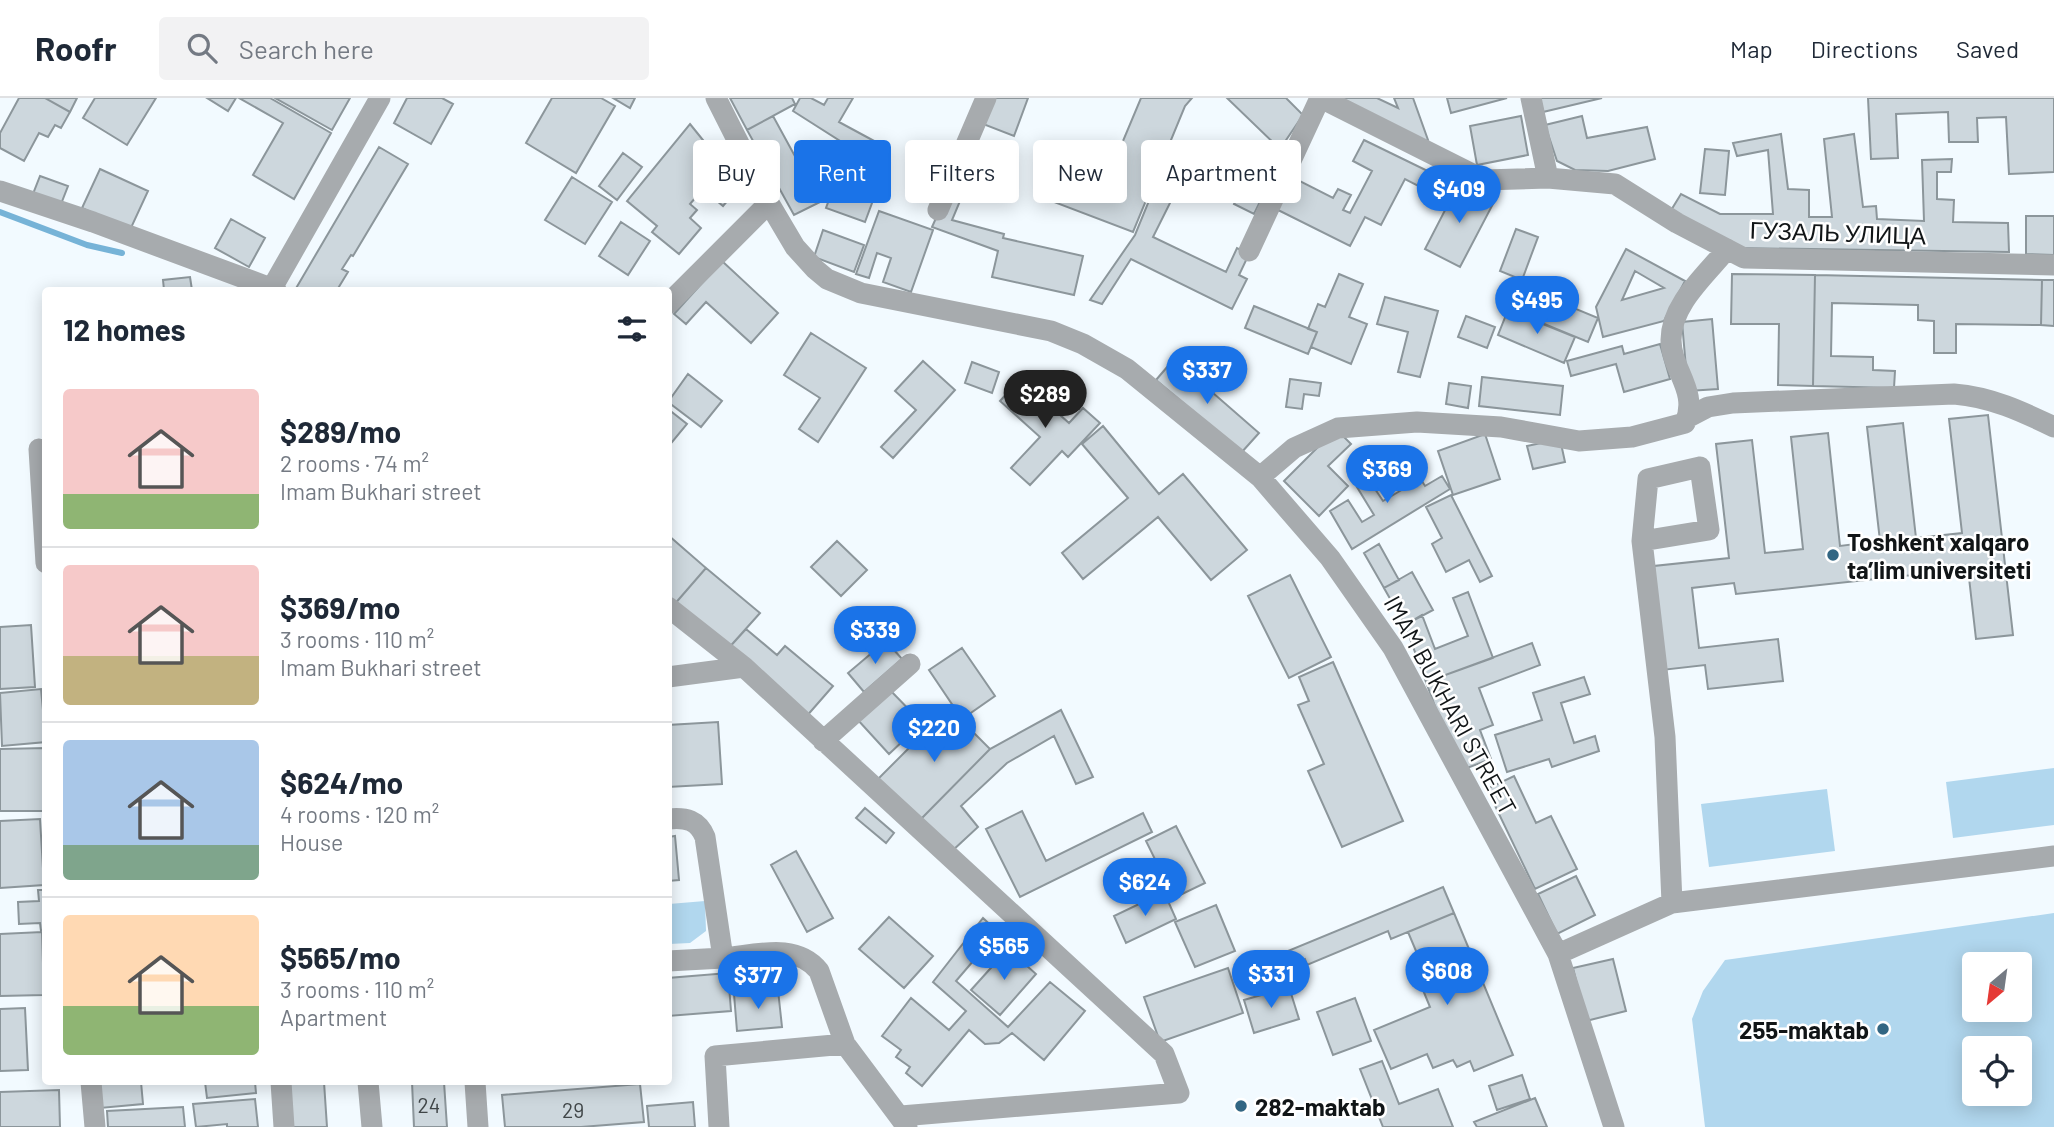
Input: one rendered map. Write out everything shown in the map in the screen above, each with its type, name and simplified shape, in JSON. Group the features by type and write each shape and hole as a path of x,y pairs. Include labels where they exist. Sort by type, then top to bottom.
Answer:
{"street":[{"path":"275,287 380,98"},
{"name":"IMAM BUKHARI STREET","path":"716,98 769,204 795,247 827,279 861,293 1037,327 1066,336 1104,355 1155,389 1260,477 1330,558 1393,648 1558,954 1614,1127"},
{"path":"938,210 986,98"},
{"path":"1249,251 1320,98"},
{"name":"ГУЗАЛЬ УЛИЦА","path":"1320,98 1484,180 1548,178 1615,184 1744,258 2054,265"},
{"path":"1531,98 1548,178"},
{"path":"0,191 268,287"},
{"path":"672,300 769,204"},
{"path":"1260,477 1294,448 1338,428 1416,422 1501,427 1579,441 1632,437 1685,423 1691,408 1671,340 1678,313 1689,293 1727,249"},
{"path":"1687,418 1708,407 1733,403 1954,394 1979,396 2010,406 2054,427"},
{"path":"39,449 42,498"},
{"path":"1642,541 1665,737 1672,903"},
{"path":"672,610 744,667 1164,1054 1179,1093 904,1122 845,1044 819,971 806,958 787,953 672,961"},
{"path":"823,741 910,664"},
{"path":"672,676 744,667"},
{"path":"672,819 689,819 702,829 705,837 723,958"},
{"path":"1558,954 1672,903 2054,856"},
{"path":"719,1127 715,1056 845,1044"},
{"path":"91,1085 95,1127"},
{"path":"281,1085 284,1127"},
{"path":"369,1085 372,1127"},
{"path":"475,1085 478,1127"}],"shaded area":[{"path":"2054,768 2054,825 1953,838 1946,782"},
{"path":"1827,789 1835,851 1709,867 1701,804"},
{"path":"705,901 706,931 690,943 672,944 672,904"},
{"name":"255-maktab","path":"2054,913 2054,1127 1705,1127 1692,1019 1703,991 1725,960"}],"building":[{"path":"19,98 45,98 70,112 61,128 55,125 48,137 39,133 24,161 0,148 0,133"},
{"path":"45,98 77,98 70,112"},
{"path":"95,98 156,98 127,145 83,118"},
{"path":"207,98 236,98 228,111"},
{"path":"239,98 270,98 331,133 294,199 253,175 283,123"},
{"path":"275,98 350,98 332,130"},
{"path":"407,98 442,98 453,104 431,144 394,123"},
{"path":"552,98 601,98 615,106 576,173 526,143"},
{"path":"613,98 635,98 630,108"},
{"path":"730,98 792,98 795,104 747,130"},
{"path":"800,98 811,98 824,105 828,98 853,98 839,122 872,140 838,140 793,111"},
{"path":"992,98 1028,98 1014,136 983,124"},
{"path":"1141,98 1192,98 1185,106 1171,140 1141,140 1141,203 1145,203 1133,232 1057,203 1127,203 1127,140 1123,140"},
{"path":"1227,98 1286,98 1303,115 1286,140 1271,140"},
{"path":"1335,98 1377,98 1398,108 1394,98 1413,98 1428,140 1421,143"},
{"path":"1447,98 1507,98 1451,113"},
{"path":"1540,98 1602,98 1543,112"},
{"path":"1868,98 2054,98 2054,172 2009,174 2006,117 1977,118 1978,142 1949,142 1948,112 1896,114 1898,158 1871,159"},
{"path":"773,116 794,154 794,203 818,203 794,215 780,190 780,140 753,140 747,130"},
{"path":"1521,116 1528,155 1477,165 1470,126"},
{"path":"1582,116 1587,138 1647,127 1655,159 1608,171 1575,170 1557,161 1545,125"},
{"path":"690,124 703,140 693,140 693,201 690,204 697,210 690,218 701,228 679,254 652,232 657,226 627,201"},
{"path":"1781,134 1788,189 1809,190 1809,217 1832,217 1824,139 1854,134 1863,207 1876,206 1877,219 1924,221 1922,160 1952,159 1951,172 1937,172 1937,199 1954,200 1953,222 2008,223 2009,252 1736,248 1670,212 1681,194 1720,214 1773,214 1768,150 1737,156 1733,143"},
{"path":"1364,140 1440,177 1432,193 1405,179 1381,225 1365,217 1350,246 1276,209 1279,203 1301,203 1301,182 1333,198 1338,189 1351,195 1343,210 1350,213 1372,171 1353,161"},
{"path":"379,147 408,164 353,256 351,255 342,269 348,272 339,287 297,287"},
{"path":"1705,149 1729,151 1725,195 1700,193"},
{"path":"623,153 642,167 617,200 599,186"},
{"path":"100,169 148,191 130,230 82,208"},
{"path":"40,176 68,186 61,204 33,194"},
{"path":"572,177 612,202 585,244 545,220"},
{"path":"1459,183 1494,202 1460,267 1425,249"},
{"path":"828,203 872,203 865,222 826,208"},
{"path":"943,203 959,203 952,220 1004,234 1003,238 1083,256 1074,295 992,277 998,251 932,227"},
{"path":"1148,203 1170,203 1153,237 1226,272 1237,248 1249,254 1239,275 1247,279 1232,309 1131,259 1102,304 1090,300 1135,235"},
{"path":"1234,203 1259,203 1254,214"},
{"path":"879,211 933,230 911,292 883,282 891,258 877,253 869,278 856,274"},
{"path":"2026,216 2054,216 2054,255 2026,254"},
{"path":"231,219 265,238 249,267 215,248"},
{"path":"621,222 650,241 628,275 599,256"},
{"path":"1516,229 1538,237 1522,280 1500,271"},
{"path":"823,230 864,245 854,272 814,257"},
{"path":"1626,249 1685,281 1664,321 1603,337 1596,307","holes":["1635,271 1664,288 1622,300"]},
{"path":"722,261 778,313 751,343 706,302 686,324 674,314"},
{"path":"1339,274 1363,284 1349,317 1367,324 1351,364 1311,347 1317,332 1308,329 1318,304 1325,307"},
{"path":"1732,274 1815,275 1813,386 1778,385 1779,324 1731,324"},
{"path":"1815,275 2042,280 2041,325 1956,324 1956,353 1934,353 1934,321 1918,320 1918,305 1832,303 1831,356 1873,357 1873,370 1895,371 1894,388 1813,386"},
{"path":"190,277 192,287 164,287 163,280"},
{"path":"2042,280 2054,280 2054,326 2041,325"},
{"path":"1513,283 1598,318 1588,342 1503,307"},
{"path":"1385,297 1438,311 1420,377 1398,372 1408,332 1377,324"},
{"path":"1254,306 1317,332 1308,354 1245,328"},
{"path":"1508,310 1575,337 1564,363 1498,335"},
{"path":"1466,316 1495,327 1487,348 1458,337"},
{"path":"1712,319 1718,389 1688,391 1682,322"},
{"path":"811,333 866,368 818,442 799,429 820,398 784,375"},
{"path":"1660,344 1670,379 1624,392 1616,364 1571,376 1567,361 1622,346 1624,354"},
{"path":"1174,359 1259,433 1241,453 1156,380"},
{"path":"923,361 955,390 893,458 881,447 916,410 895,391"},
{"path":"972,362 999,372 992,393 965,383"},
{"path":"688,374 722,401 701,427 672,405 672,396"},
{"path":"1482,377 1563,386 1560,415 1479,406"},
{"path":"1020,379 1069,423 1083,408 1100,423 1068,457 1062,451 1030,485 1011,468 1040,437 1000,401"},
{"path":"1290,379 1321,383 1319,396 1304,394 1302,409 1286,407"},
{"path":"1449,383 1471,386 1468,408 1446,404"},
{"path":"672,412 687,424 672,442"},
{"path":"1988,415 2013,635 1976,639 1968,569 1736,594 1734,583 1692,588 1699,648 1778,639 1783,681 1708,689 1705,665 1662,670 1654,566 1729,558 1716,444 1752,440 1765,553 1803,549 1791,437 1828,433 1840,546 1880,541 1867,427 1903,423 1916,538 1962,533 1949,419"},
{"path":"1103,426 1159,494 1183,474 1247,550 1211,580 1158,517 1083,579 1062,553 1128,498 1082,444"},
{"path":"1336,429 1351,444 1328,466 1348,486 1319,516 1284,481"},
{"path":"1485,434 1500,479 1453,495 1438,451"},
{"path":"1560,439 1565,462 1533,469 1527,446"},
{"path":"1409,460 1425,486 1442,476 1450,489 1352,549 1330,511 1348,500 1362,522 1374,515 1357,487 1369,480 1383,501 1405,488 1393,469"},
{"path":"1451,495 1492,576 1480,582 1469,560 1446,572 1432,544 1442,538 1426,507"},
{"path":"672,538 706,568 672,605"},
{"path":"837,541 867,570 841,596 811,567"},
{"path":"1379,544 1399,580 1384,588 1364,553"},
{"path":"706,568 760,613 726,651 673,606"},
{"path":"1412,572 1433,610 1405,625 1384,588"},
{"path":"1290,575 1331,657 1289,678 1248,596"},
{"path":"1468,592 1493,658 1426,682 1405,625 1422,615 1435,649 1468,636 1453,598"},
{"path":"31,625 35,687 0,689 0,627"},
{"path":"746,629 777,655 785,646 833,686 805,718 726,651"},
{"path":"886,641 902,659 864,692 848,673"},
{"path":"1532,643 1540,665 1479,688 1493,725 1480,730 1491,759 1459,771 1426,682"},
{"path":"962,648 995,696 962,719 929,670"},
{"path":"1333,662 1403,821 1342,847 1308,771 1324,764 1298,705 1309,701 1299,677"},
{"path":"1584,677 1590,694 1561,703 1574,743 1595,736 1599,751 1552,767 1549,759 1507,772 1495,735 1542,720 1533,693"},
{"path":"41,689 42,742 2,746 0,693"},
{"path":"889,689 922,723 889,754 857,719"},
{"path":"949,708 990,749 920,820 878,779"},
{"path":"1061,710 1093,777 1076,784 1054,736 1007,763 961,806 978,827 952,851 920,820 990,749"},
{"path":"718,722 722,784 672,787 672,725"},
{"path":"42,748 42,811 0,811 0,749"},
{"path":"1514,776 1536,823 1551,816 1577,869 1535,889 1487,789"},
{"path":"865,808 894,833 886,843 856,818"},
{"path":"1022,811 1046,861 1143,813 1152,832 1020,897 986,829"},
{"path":"40,819 42,885 0,888 0,821"},
{"path":"1176,826 1205,883 1174,898 1146,841"},
{"path":"672,836 675,836 679,880 672,881"},
{"path":"796,851 833,918 807,932 771,865"},
{"path":"1576,876 1595,915 1557,934 1538,894"},
{"path":"1443,887 1454,913 1391,939 1388,931 1307,965 1305,959 1288,966 1283,953"},
{"path":"38,890 42,890 42,931 40,923 19,924 18,902 39,901"},
{"path":"1164,892 1176,919 1126,943 1114,916"},
{"path":"1216,905 1235,951 1195,967 1175,922"},
{"path":"1454,913 1513,1055 1474,1071 1470,1061 1457,1067 1453,1060 1433,1068 1427,1054 1391,1069 1374,1030 1430,1007 1416,973 1424,970 1408,932"},
{"path":"889,917 933,956 904,988 859,949"},
{"path":"983,918 998,932 956,981 1008,1027 1050,982 1085,1011 1044,1060 1012,1033 999,1043 985,1044 969,1030 922,1086 906,1073 910,1067 896,1057 901,1050 882,1036 911,998 949,1030 966,1011 933,982"},
{"path":"42,932 42,995 0,996 0,934"},
{"path":"1008,949 1036,974 1000,1015 971,990"},
{"path":"1613,959 1626,1011 1586,1021 1573,968"},
{"path":"1228,968 1243,1013 1160,1042 1144,997"},
{"path":"728,973 731,1011 672,1016 672,978"},
{"path":"1289,987 1299,1019 1254,1033 1244,1000"},
{"path":"778,990 782,1027 737,1031 734,994"},
{"path":"1355,998 1371,1041 1333,1055 1317,1012"},
{"path":"25,1008 28,1070 0,1071 0,1009"},
{"path":"1382,1061 1399,1104 1438,1089 1453,1127 1383,1127 1360,1069"},
{"path":"1522,1075 1530,1099 1497,1110 1489,1086"},
{"path":"97,1085 141,1085 143,1104 100,1108"},
{"path":"205,1085 255,1085 256,1093 207,1098"},
{"path":"288,1085 324,1085 327,1127 291,1127"},
{"path":"412,1085 444,1085 447,1127 414,1127"},
{"path":"640,1085 644,1122 581,1127 505,1127 502,1095"},
{"path":"59,1090 60,1127 0,1127 0,1092"},
{"path":"1535,1098 1547,1127 1477,1127 1474,1122"},
{"path":"255,1099 258,1127 227,1127 227,1124 196,1127 193,1104"},
{"path":"693,1102 695,1127 649,1127 647,1106"},
{"path":"183,1107 185,1127 108,1127 107,1111"}],"waterway":[{"path":"0,212 87,245 122,253"}],"place":[{"name":"Toshkent xalqaro ta’lim universiteti","path":"1833,555"},
{"name":"255-maktab","path":"1883,1029"},
{"name":"282-maktab","path":"1241,1106"}]}
